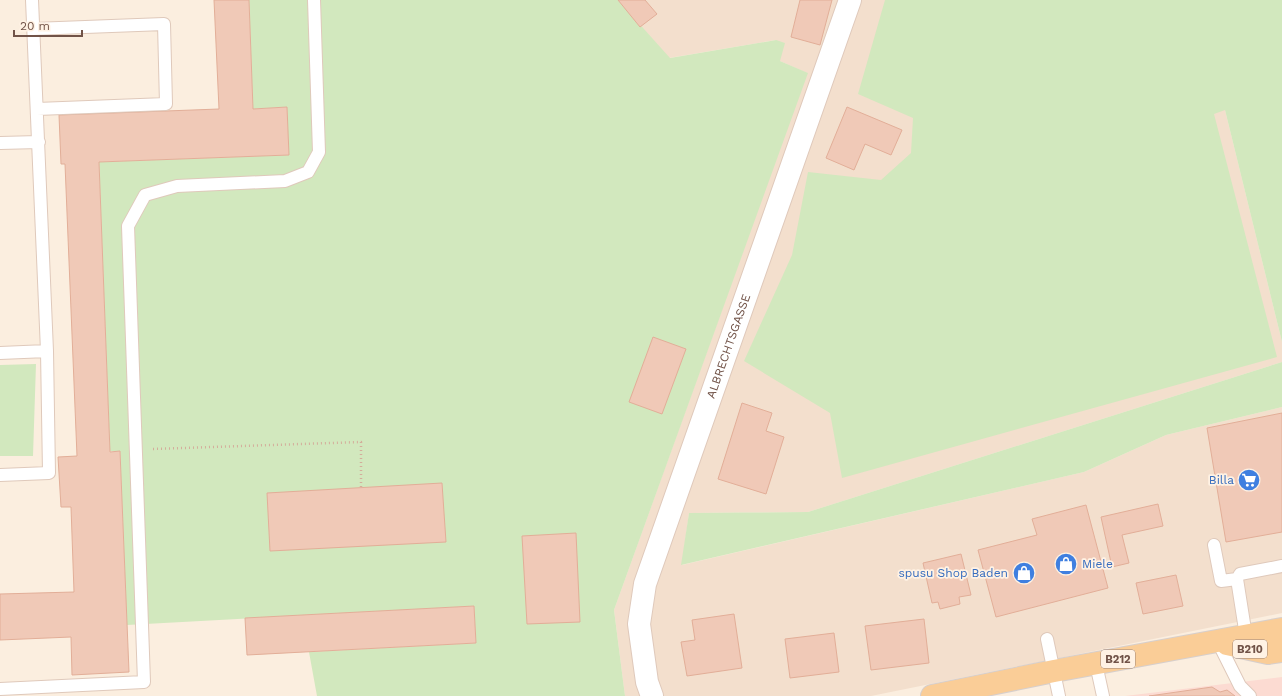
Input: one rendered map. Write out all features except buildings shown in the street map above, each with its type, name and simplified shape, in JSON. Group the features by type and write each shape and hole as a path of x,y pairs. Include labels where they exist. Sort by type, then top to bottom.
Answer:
{"main road":[{"name":"B212","path":"932,696 1054,671 1282,629"},
{"name":"B210","path":"1218,642 1268,652 1282,651"}],"street":[{"name":"ALBRECHTSGASSE","path":"652,696 647,682 638,624 646,584 850,0"}],"lane":[{"path":"0,475 49,473 47,351 32,0"},
{"path":"0,690 144,682 128,226 145,196 177,186 285,181 308,172 319,152 314,0"},
{"path":"33,28 164,24 166,104 37,109"},
{"path":"0,143 39,142"},
{"path":"0,353 47,351"},
{"path":"1214,545 1222,581 1238,579"},
{"path":"1246,636 1238,579 1240,574 1282,566"},
{"path":"1047,639 1059,696"},
{"path":"1218,642 1240,686 1250,696"},
{"path":"1096,664 1103,696"}],"path":[{"path":"136,450 361,442 361,488"}],"shaded area":[{"path":"618,0 1250,0 1225,110 1282,342 1282,362 808,512 689,513 682,565 1084,472 1166,435 1282,407 1282,613 871,696 625,696 614,610 807,73 780,61 776,40 669,58"},
{"path":"1282,677 1282,696 1125,696"}],"green space":[{"path":"249,0 618,0 670,58 776,40 785,43 780,61 808,73 614,610 625,696 317,696 309,652 476,643 474,606 127,625 120,451 110,451 99,162 289,155 287,107 253,109"},
{"path":"885,0 1282,0 1282,342 1225,110 1214,114 1277,357 842,478 830,413 744,361 792,255 808,172 881,180 911,153 913,118 858,94"},
{"path":"1282,362 1282,407 1166,435 1084,472 681,565 689,513 808,512"},
{"path":"36,364 33,456 0,456 0,365"}],"place":[{"name":"Billa","path":"1249,480"},
{"name":"Miele","path":"1066,564"},
{"name":"spusu Shop Baden","path":"1024,573"}]}
